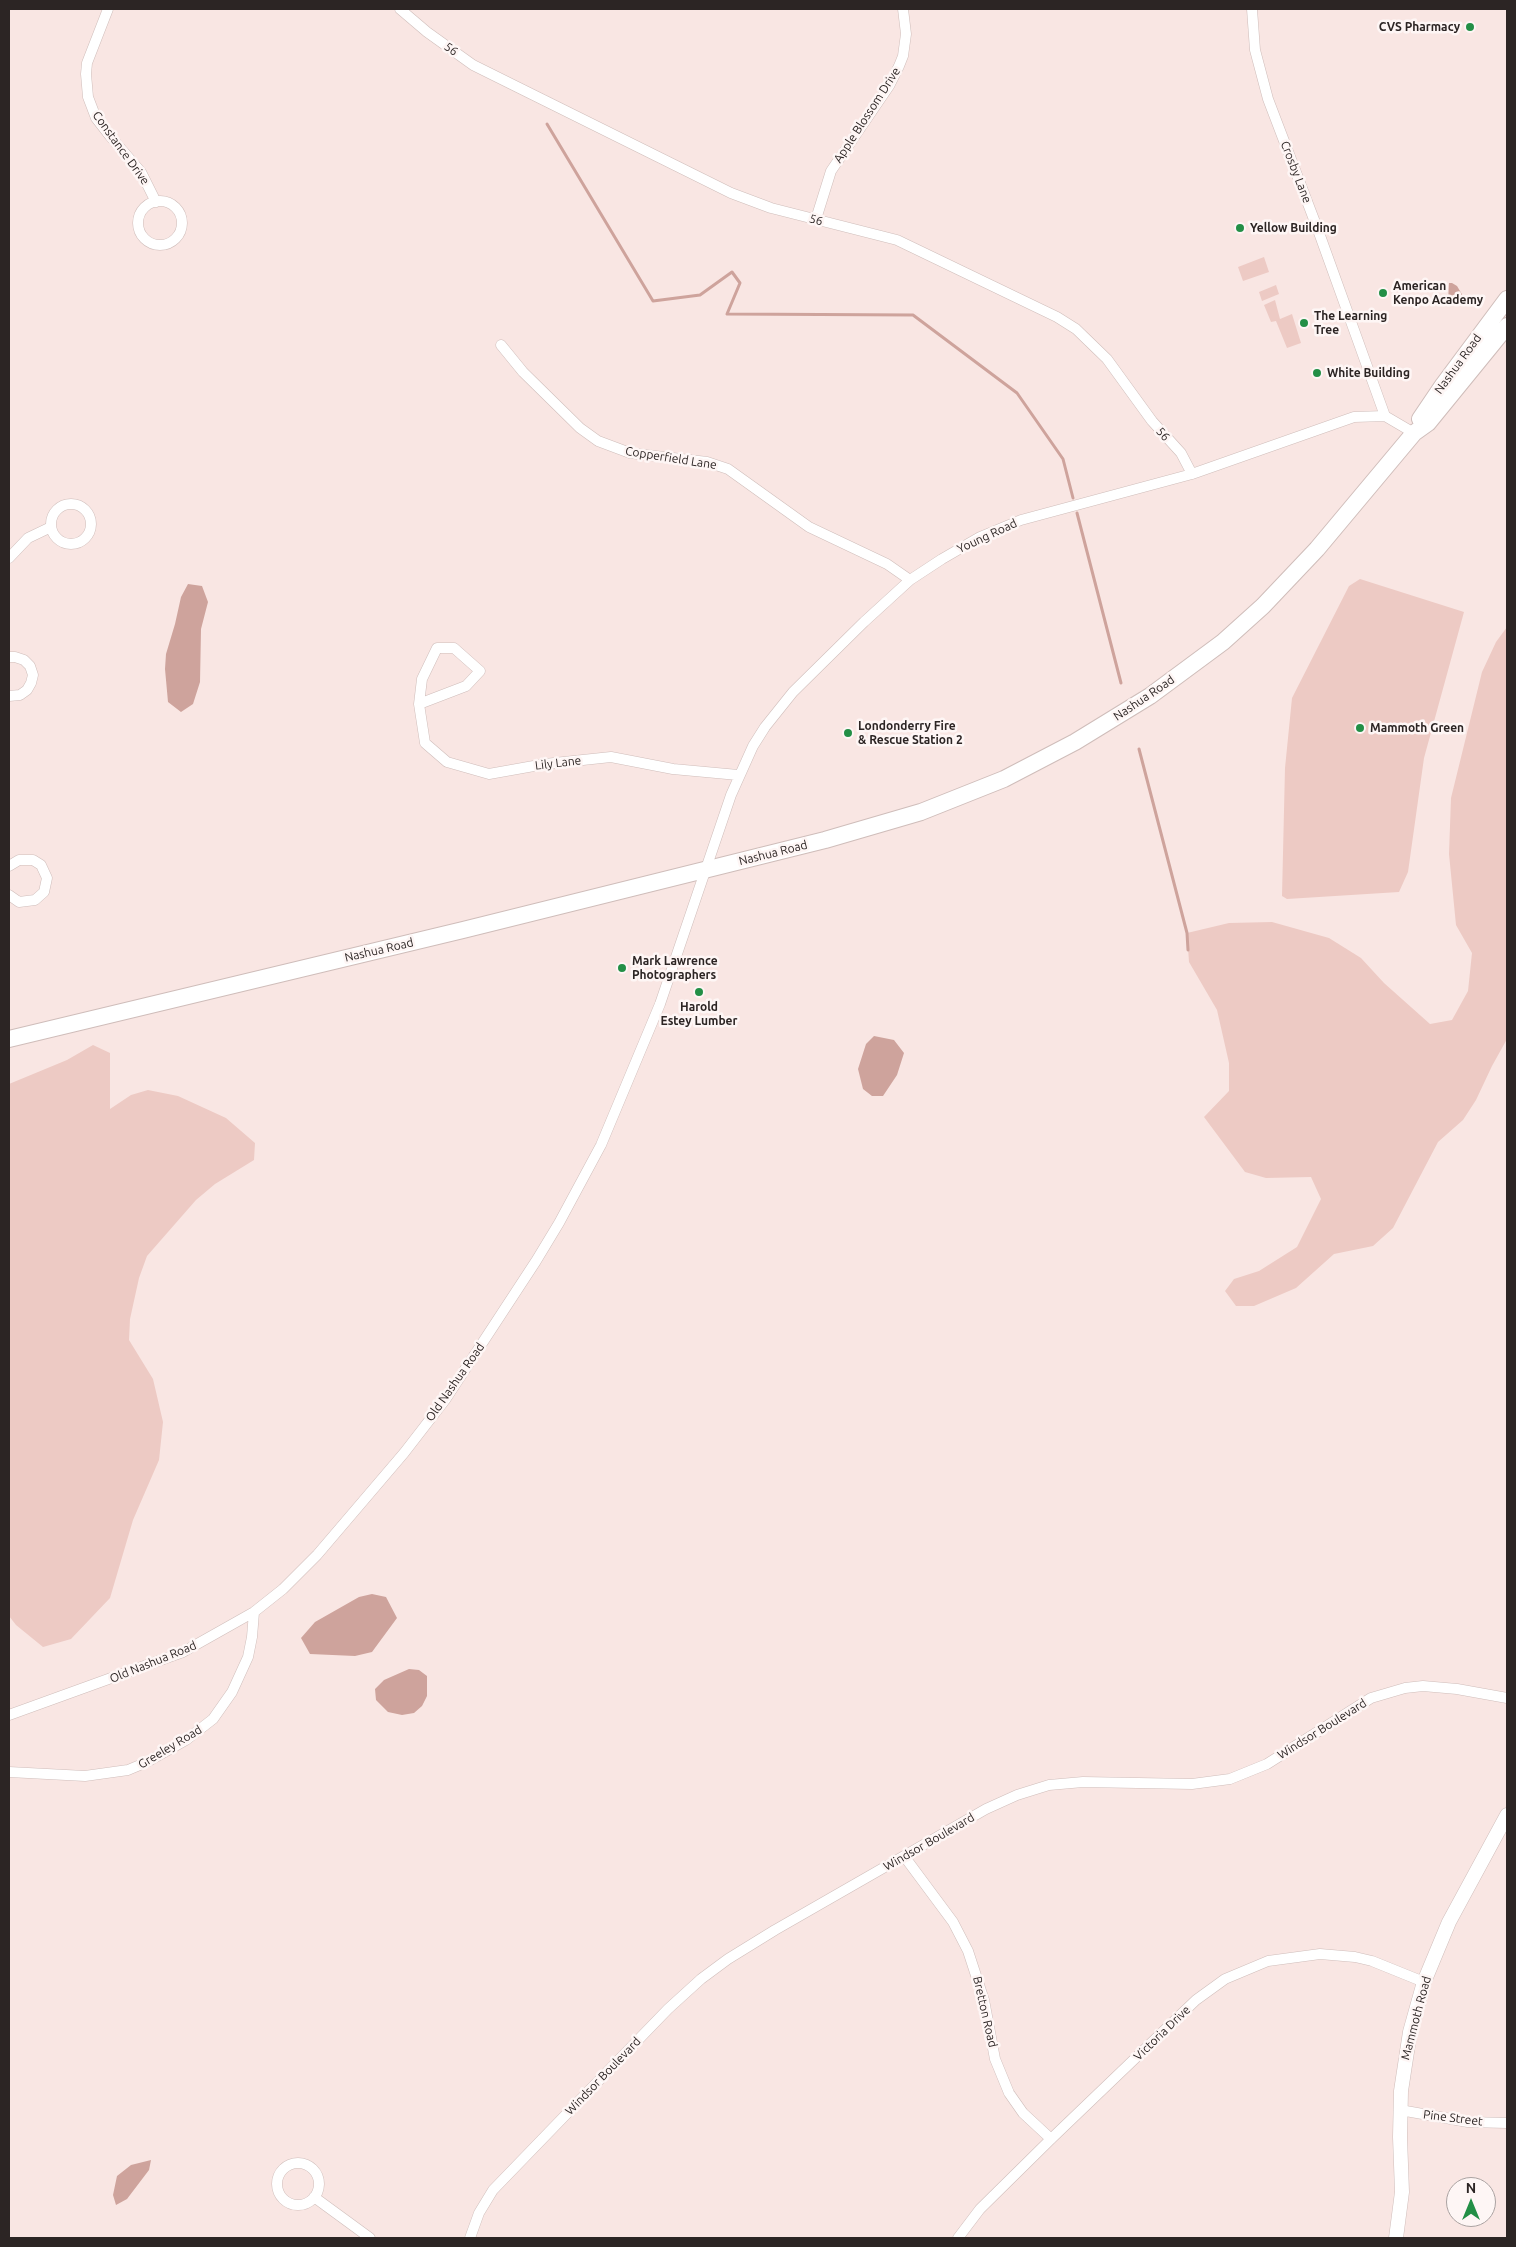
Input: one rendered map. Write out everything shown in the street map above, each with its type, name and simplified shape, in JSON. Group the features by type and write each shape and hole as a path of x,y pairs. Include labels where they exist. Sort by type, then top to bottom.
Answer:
{"main road":[{"name":"Nashua Road","path":"1414,433 1421,416 1507,299"},
{"name":"Nashua Road","path":"9,1039 825,840 921,812 954,800 1024,769 1132,708 1223,642 1263,606 1318,549 1414,433 1428,423 1507,326"},
{"name":"Mammoth Road","path":"1396,2238 1402,2192 1400,2110 1406,2047 1424,1982 1449,1922 1507,1815"}],"street":[{"name":"Constance Drive","path":"108,9 87,63 88,97 96,118 142,172 156,202"},
{"name":"56","path":"400,9 445,46 473,65 731,194 771,208 875,234 918,249 1057,317 1076,329 1107,359 1152,421 1181,453 1192,474"},
{"name":"Apple Blossom Drive","path":"816,219 831,171 837,160 889,86 900,66 906,34 903,9"},
{"name":"Crosby Lane","path":"1252,9 1255,50 1268,99 1318,230 1385,416"},
{"name":"Constance Drive","path":"156,202 170,203 182,217 182,227 178,235 172,242 163,245 149,242 142,235 139,226 141,213 147,206 156,202"},
{"name":"Copperfield Lane","path":"501,345 523,372 580,428 598,441 630,453 707,462 728,469 809,527 887,564 910,580"},
{"path":"1385,416 1414,433"},
{"name":"Young Road","path":"707,870 738,775 761,733 783,704 864,622 910,580 960,547 1000,528 1042,514 1192,474 1354,417 1385,416"},
{"path":"9,558 28,538 51,527"},
{"name":"Lily Lane","path":"420,704 466,686 480,671 454,648 437,648 422,679 420,704 425,743 447,762 489,774 546,764 611,757 673,769 738,775"},
{"path":"9,657 24,660 30,666 33,675 27,690 20,695 9,696"},
{"path":"9,866 19,860 33,860 44,869 47,878 44,892 35,900 19,902 9,895"},
{"name":"Old Nashua Road","path":"9,1715 183,1652 254,1612 283,1589 317,1555 404,1452 445,1400 546,1246 585,1176 627,1085 672,972 707,870"},
{"name":"Greeley Road","path":"9,1772 85,1776 128,1770 148,1762 186,1740 213,1719 232,1692 248,1657 254,1612"},
{"name":"Windsor Boulevard","path":"470,2238 479,2213 493,2190 684,1994 728,1959 756,1941 986,1810 1038,1788 1083,1782 1192,1784 1230,1779 1267,1764 1356,1705 1388,1692 1424,1686 1479,1692 1507,1698"},
{"name":"Bretton Road","path":"904,1856 953,1922 968,1951 984,2000 995,2059 1009,2093 1023,2113 1050,2139"},
{"name":"Victoria Drive","path":"958,2238 969,2221 990,2198 1196,2000 1210,1989 1241,1971 1284,1958 1337,1954 1372,1961 1424,1982"},
{"name":"Pine Street","path":"1400,2110 1468,2122 1507,2123"},
{"path":"294,2163 310,2166 316,2173 318,2181 318,2189 314,2197 308,2202 300,2204 291,2204 284,2200 277,2189 277,2180 280,2172 286,2166 294,2163"},
{"path":"314,2197 370,2238"}],"shaded area":[{"path":"1264,257 1269,272 1243,281 1238,267"},
{"path":"1449,283 1457,286 1463,296 1457,301 1450,303 1448,302"},
{"path":"1276,285 1279,294 1262,301 1259,292"},
{"path":"1275,300 1280,319 1292,314 1301,343 1287,348 1276,321 1271,322 1264,305"},
{"name":"Mammoth Green","path":"1360,579 1464,612 1424,758 1408,872 1399,892 1287,899 1282,896 1285,768 1292,698 1349,586"},
{"path":"188,584 202,586 208,602 201,629 200,682 193,704 181,712 168,702 165,669 166,654 181,597"},
{"path":"1507,627 1507,1039 1476,1100 1463,1120 1438,1142 1393,1228 1373,1246 1334,1254 1296,1288 1254,1306 1236,1306 1225,1291 1234,1279 1259,1271 1297,1247 1321,1199 1311,1177 1266,1178 1245,1172 1204,1117 1229,1091 1229,1063 1217,1010 1189,962 1187,933 1229,923 1272,922 1329,938 1361,958 1384,983 1430,1024 1452,1020 1468,991 1472,953 1456,925 1449,854 1451,798 1482,672 1496,642"},
{"path":"874,1036 894,1040 904,1053 897,1075 883,1096 872,1096 863,1089 858,1069 866,1044"},
{"path":"93,1045 110,1053 110,1109 131,1095 148,1090 178,1096 226,1118 255,1143 254,1160 215,1184 196,1200 147,1256 139,1278 130,1319 129,1340 153,1379 163,1422 159,1460 133,1520 110,1598 71,1639 43,1647 16,1625 9,1616 9,1084 67,1060"},
{"path":"372,1594 386,1597 397,1618 372,1652 355,1656 310,1654 301,1638 315,1622 359,1597"},
{"path":"409,1669 419,1670 427,1676 427,1696 422,1706 414,1713 402,1715 388,1712 376,1700 375,1689 384,1680"},
{"path":"151,2160 149,2170 127,2199 116,2205 113,2195 117,2176 131,2165"}],"waterway":[{"path":"547,124 653,301 700,295 732,272 740,283 727,314 913,315 1017,393 1063,459 1073,498"},
{"path":"1077,513 1121,683"},
{"path":"1139,749 1187,933 1188,950"}],"place":[{"name":"CVS Pharmacy","path":"1470,27"},
{"name":"Yellow Building","path":"1240,228"},
{"name":"American Kenpo Academy","path":"1383,293"},
{"name":"The Learning Tree","path":"1304,323"},
{"name":"White Building","path":"1317,373"},
{"name":"Mammoth Green","path":"1360,728"},
{"name":"Londonderry Fire & Rescue Station 2","path":"848,733"},
{"name":"Mark Lawrence Photographers","path":"622,968"},
{"name":"Harold Estey Lumber","path":"699,992"}]}
